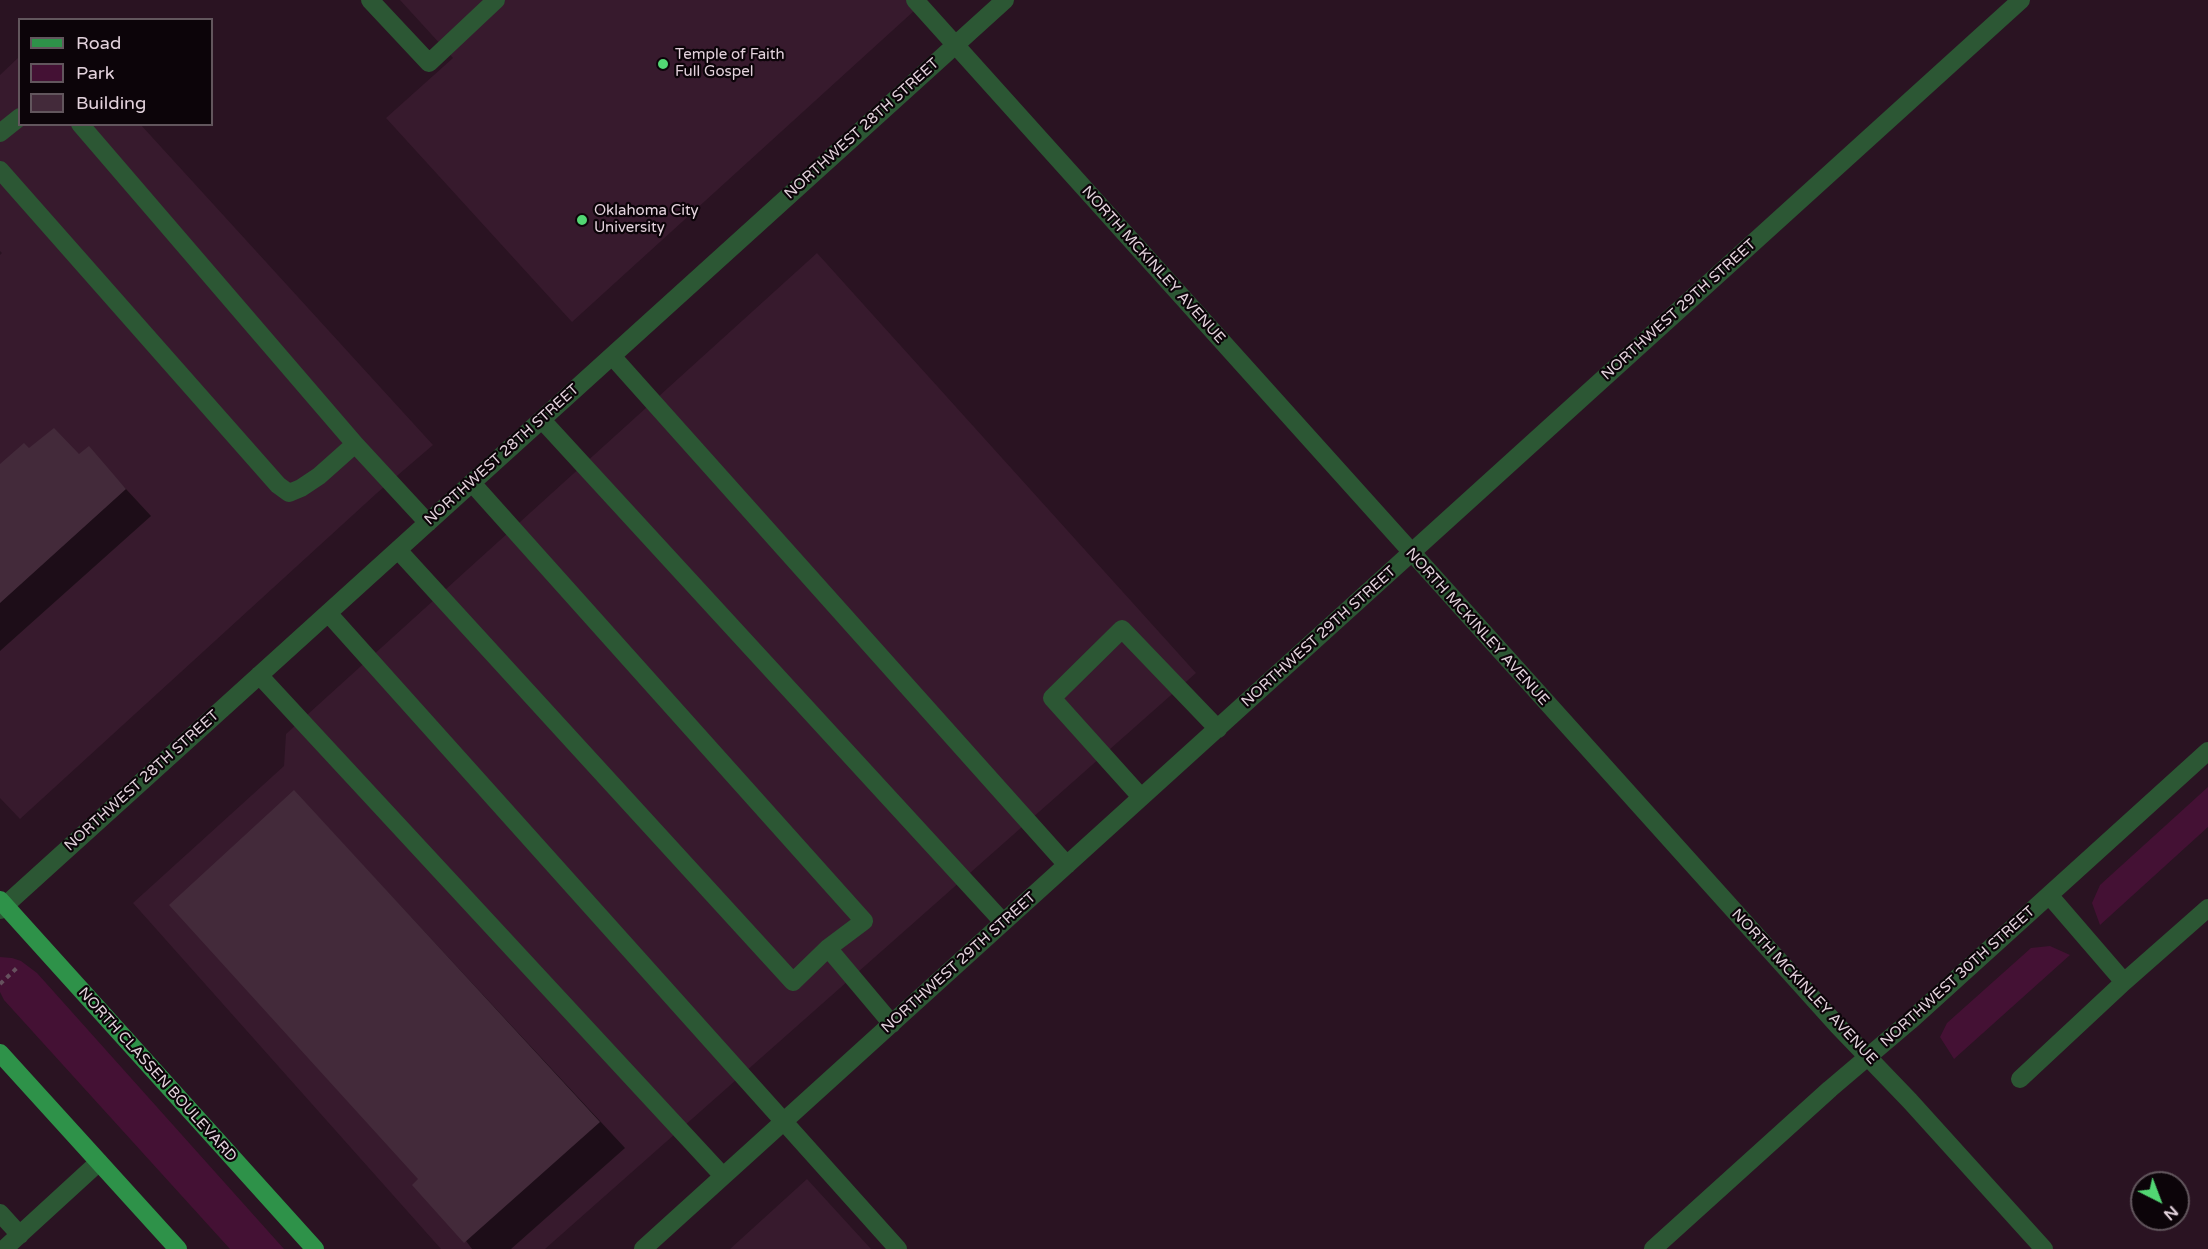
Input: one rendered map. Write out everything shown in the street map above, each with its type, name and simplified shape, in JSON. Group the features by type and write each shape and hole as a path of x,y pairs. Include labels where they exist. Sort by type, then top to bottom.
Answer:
{"main road":[{"name":"NORTH CLASSEN BOULEVARD","path":"2,906 315,1249"},
{"path":"0,1053 178,1249"}],"street":[{"path":"370,0 429,63 496,0"},
{"name":"NORTH MCKINLEY AVENUE","path":"915,0 1411,553 2044,1249"},
{"name":"NORTHWEST 28TH STREET","path":"2,906 328,614 1005,0"},
{"name":"NORTHWEST 29TH STREET","path":"643,1249 2021,0"},
{"path":"0,133 18,119"},
{"path":"82,126 355,444 428,523"},
{"path":"0,170 278,485 289,492 301,488 319,476 355,444"},
{"path":"612,356 1067,865"},
{"path":"542,420 1003,922"},
{"path":"398,550 794,982 828,948 864,921 472,483"},
{"path":"328,614 898,1249"},
{"path":"1141,797 1052,698 1122,629 1218,729"},
{"path":"259,675 723,1176"},
{"name":"NORTHWEST 30TH STREET","path":"1653,1249 2208,752"},
{"path":"2049,895 2124,982"},
{"path":"2020,1079 2208,908"},
{"path":"828,948 892,1024"},
{"path":"4,1249 99,1162"},
{"path":"0,1213 20,1235"}],"path":[{"path":"0,984 22,963"}],"shaded area":[{"name":"Oklahoma City University","path":"400,0 926,0 572,322 386,118 453,58"},
{"path":"18,58 18,126 142,126 433,445 377,493 20,819 0,798 0,255 2,253 0,251 0,75"},
{"path":"817,253 1196,673 545,1249 441,1249 133,903 284,766 286,734"},
{"path":"807,1179 871,1249 730,1249"}],"green space":[{"path":"2208,787 2208,827 2100,925 2092,903 2100,885"},
{"path":"2050,946 2070,955 1954,1059 1940,1037 1947,1023 2031,948"},
{"path":"0,957 21,961 37,973 284,1249 230,1249 4,1000 0,992"}],"building":[{"path":"54,428 79,454 89,446 126,489 0,603 0,464 24,443 29,448"},
{"path":"294,790 600,1122 464,1243 412,1185 418,1179 169,905"}],"place":[{"name":"Temple of Faith Full Gospel","path":"663,64"},
{"name":"Oklahoma City University","path":"582,220"}]}
